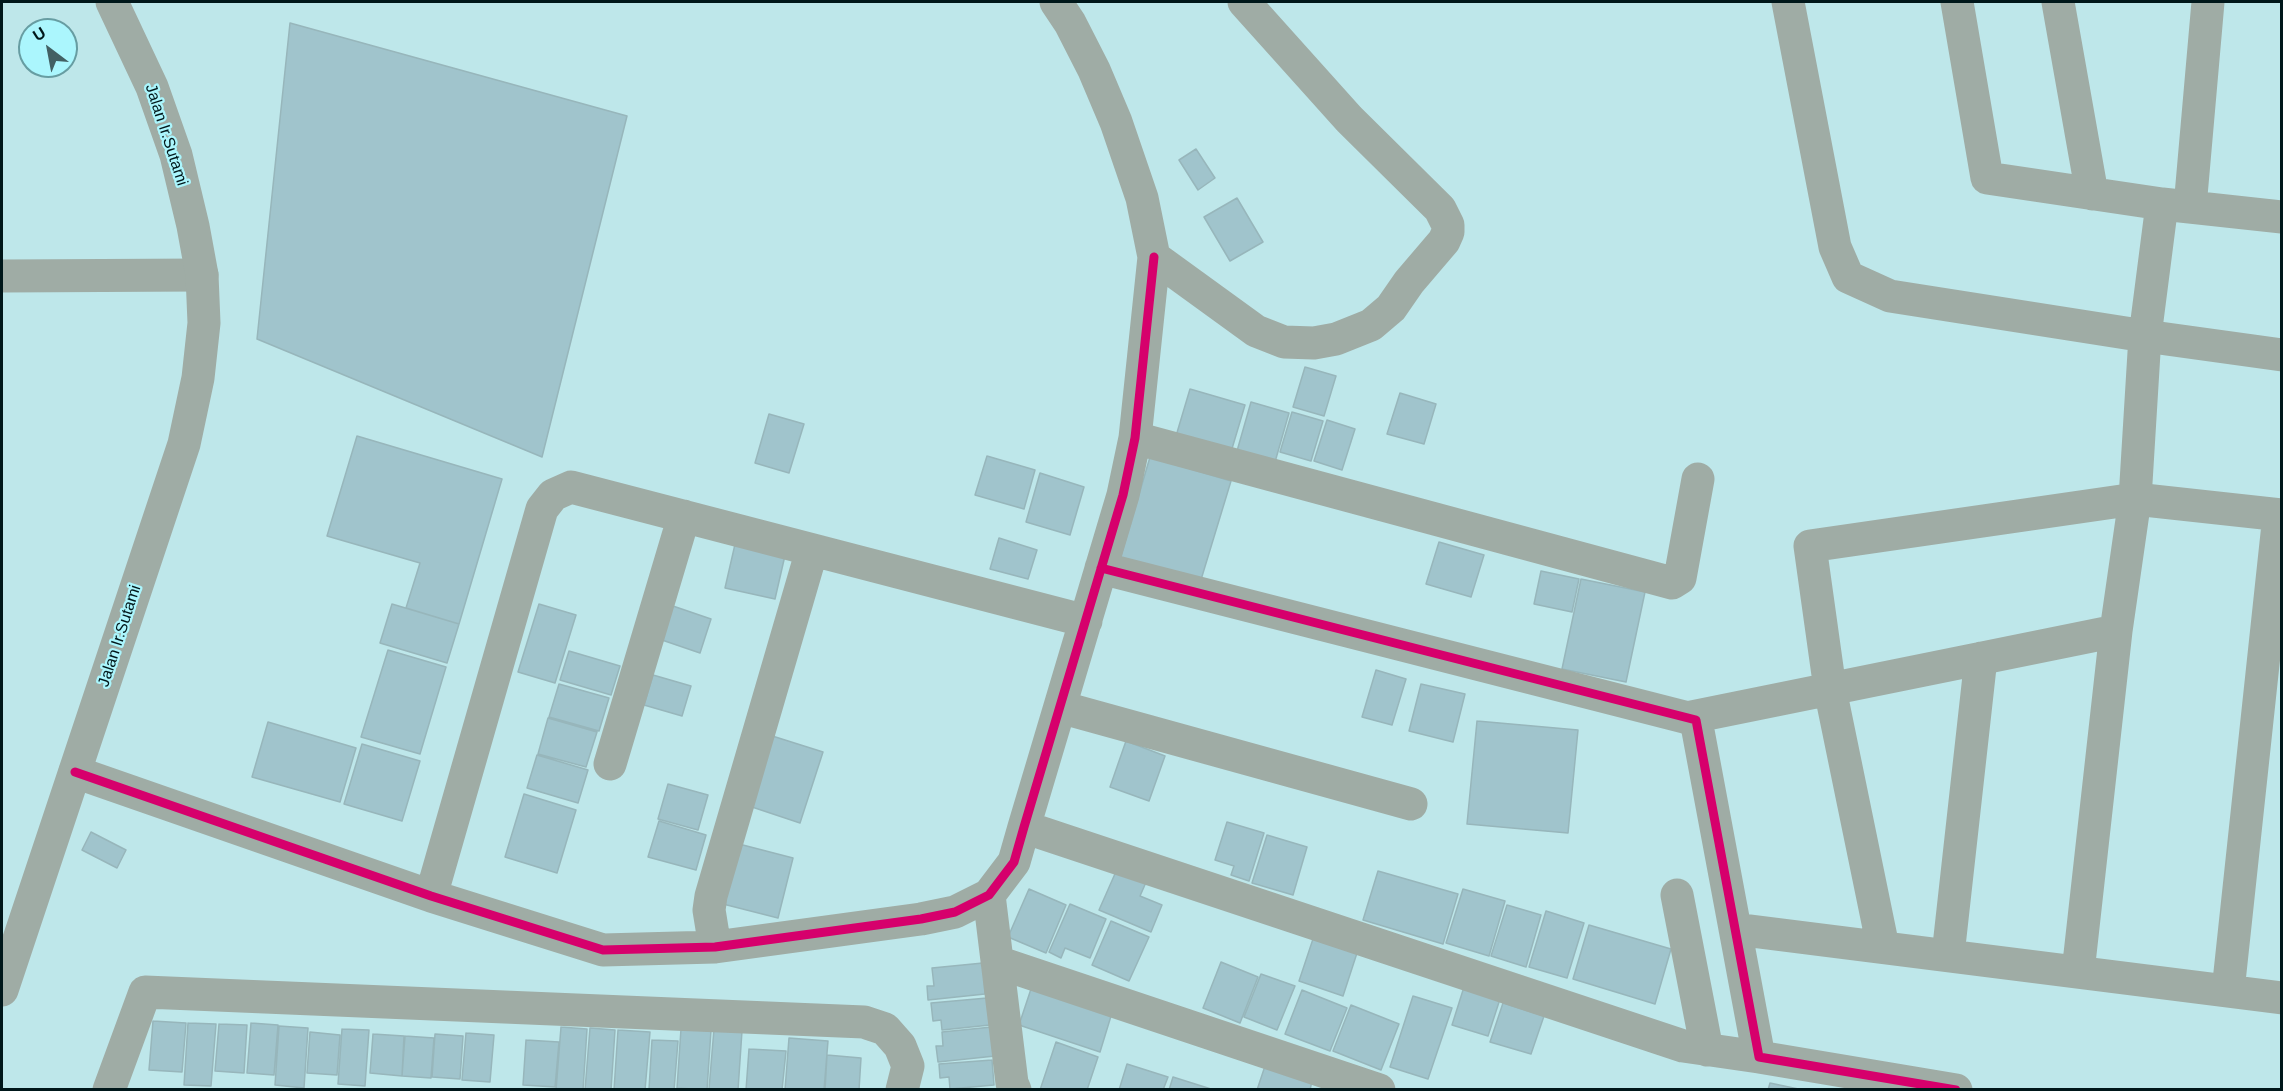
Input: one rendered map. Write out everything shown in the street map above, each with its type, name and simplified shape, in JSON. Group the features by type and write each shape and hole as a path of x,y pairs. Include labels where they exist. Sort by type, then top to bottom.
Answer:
{"street":[{"name":"Jalan Ir.Sutami","path":"2,990 184,444 198,378 204,323 202,275 176,155 152,87 112,2"},
{"path":"75,772 431,896 603,950 715,947 921,919 955,912 989,895 1014,862 1123,495 1135,438 1154,257 1142,198 1116,122 1094,70 1070,23 1056,2"},
{"path":"1154,257 1256,331 1284,342 1314,343 1336,339 1371,325 1391,308 1409,282 1444,241 1448,232 1445,217 1440,209 1349,119 1244,2"},
{"path":"1788,2 1835,247 1848,277 1890,296 2282,355"},
{"path":"1957,2 1988,178 2092,194 2282,217"},
{"path":"2058,2 2092,194"},
{"path":"2079,972 2116,631 2135,500 2145,336 2176,205 2208,2"},
{"path":"2,276 202,275"},
{"path":"1135,438 1672,583 1680,578 1698,478"},
{"path":"431,896 542,509 553,495 571,487 1086,621"},
{"path":"1883,947 1830,689 1810,546 2135,500 2280,515 2228,991"},
{"path":"610,764 684,516"},
{"path":"715,947 709,910 711,896 812,550"},
{"path":"1101,568 1696,720 1759,1058"},
{"path":"1687,718 2116,631"},
{"path":"1948,956 1981,658"},
{"path":"1060,707 1410,804"},
{"path":"1024,827 1683,1046 1956,1089"},
{"path":"989,895 1012,1083 1015,1089"},
{"path":"1677,895 1707,1050"},
{"path":"1735,928 2282,998"},
{"path":"998,962 1379,1089"},
{"path":"109,1089 145,992 864,1022 885,1029 900,1046 908,1066 902,1089"}],"building":[{"path":"290,23 627,116 542,457 257,339"},
{"path":"1196,149 1215,178 1198,190 1179,160"},
{"path":"1237,198 1263,242 1230,261 1204,217"},
{"path":"1305,367 1336,376 1324,416 1293,407"},
{"path":"1190,389 1245,405 1231,452 1176,436"},
{"path":"1400,393 1436,404 1424,444 1387,434"},
{"path":"1251,402 1289,413 1275,462 1237,451"},
{"path":"1292,412 1323,421 1311,461 1280,452"},
{"path":"769,414 804,424 789,473 755,463"},
{"path":"1327,420 1355,429 1342,470 1314,461"},
{"path":"357,436 502,479 459,624 406,608 420,563 327,536"},
{"path":"987,456 1035,470 1024,509 975,495"},
{"path":"1150,457 1231,481 1200,583 1120,559"},
{"path":"1040,473 1084,487 1070,535 1026,522"},
{"path":"999,538 1037,550 1028,579 990,569"},
{"path":"736,540 786,551 775,599 725,588"},
{"path":"1439,542 1484,555 1471,597 1426,584"},
{"path":"1541,571 1579,579 1572,612 1534,604"},
{"path":"1581,579 1645,592 1626,682 1562,669"},
{"path":"392,604 459,624 447,663 380,643"},
{"path":"539,604 576,615 555,683 518,672"},
{"path":"670,605 711,619 700,653 659,639"},
{"path":"388,650 446,667 420,754 361,737"},
{"path":"569,651 620,666 611,695 560,680"},
{"path":"1376,670 1406,679 1392,725 1362,717"},
{"path":"653,675 691,686 682,716 644,705"},
{"path":"559,684 609,698 599,731 549,717"},
{"path":"1421,684 1465,694 1453,742 1409,731"},
{"path":"548,718 597,732 586,767 538,754"},
{"path":"1477,721 1578,730 1568,833 1467,824"},
{"path":"268,722 356,748 340,802 252,777"},
{"path":"766,734 823,752 800,823 743,804"},
{"path":"1126,741 1165,756 1149,801 1110,787"},
{"path":"362,744 420,761 402,821 344,804"},
{"path":"537,755 588,770 578,803 527,788"},
{"path":"668,784 708,795 698,830 658,819"},
{"path":"524,794 576,810 557,873 505,857"},
{"path":"659,821 706,835 696,870 648,857"},
{"path":"1227,822 1264,833 1249,881 1231,875 1234,866 1215,860"},
{"path":"91,832 126,850 117,868 82,850"},
{"path":"1267,835 1307,847 1293,895 1252,883"},
{"path":"739,844 793,858 778,918 723,904"},
{"path":"1118,867 1147,880 1140,896 1162,905 1151,932 1099,910"},
{"path":"1378,871 1458,894 1443,944 1363,920"},
{"path":"1029,889 1066,905 1046,953 1008,937"},
{"path":"1463,889 1505,901 1489,956 1446,943"},
{"path":"1070,904 1106,919 1090,958 1065,948 1061,958 1049,952"},
{"path":"1507,905 1541,915 1526,967 1491,956"},
{"path":"1546,911 1584,923 1567,978 1529,967"},
{"path":"1111,921 1149,937 1129,981 1092,965"},
{"path":"1589,925 1671,949 1655,1004 1573,979"},
{"path":"1313,939 1357,953 1343,996 1299,981"},
{"path":"1221,962 1258,977 1240,1023 1203,1008"},
{"path":"983,963 985,994 928,1000 927,986 934,986 932,968"},
{"path":"1261,974 1295,986 1277,1030 1244,1017"},
{"path":"1035,977 1115,1003 1100,1052 1019,1025"},
{"path":"1464,987 1500,999 1488,1036 1452,1025"},
{"path":"1302,990 1347,1008 1330,1051 1285,1034"},
{"path":"1413,996 1452,1008 1428,1079 1390,1067"},
{"path":"987,998 990,1025 942,1030 941,1020 933,1021 931,1003"},
{"path":"1503,1003 1544,1016 1531,1054 1490,1042"},
{"path":"1351,1005 1399,1024 1381,1070 1333,1051"},
{"path":"153,1021 186,1023 182,1072 149,1070"},
{"path":"188,1023 216,1024 211,1086 184,1085"},
{"path":"251,1023 278,1025 274,1075 247,1073"},
{"path":"219,1024 247,1025 244,1073 215,1071"},
{"path":"279,1026 308,1028 304,1088 275,1085"},
{"path":"561,1027 587,1029 583,1090 556,1090"},
{"path":"992,1027 995,1056 938,1062 936,1046 943,1046 942,1032"},
{"path":"590,1028 615,1030 611,1090 585,1090"},
{"path":"342,1029 369,1030 365,1086 338,1084"},
{"path":"681,1029 711,1030 707,1090 677,1088"},
{"path":"714,1029 742,1031 738,1090 709,1089"},
{"path":"618,1030 650,1032 645,1090 614,1090"},
{"path":"310,1032 340,1035 337,1075 307,1073"},
{"path":"466,1033 494,1035 490,1082 462,1080"},
{"path":"373,1034 404,1036 402,1076 370,1073"},
{"path":"435,1034 463,1036 460,1079 432,1077"},
{"path":"405,1036 434,1038 431,1078 402,1076"},
{"path":"789,1038 828,1041 824,1090 785,1090"},
{"path":"526,1040 559,1042 555,1087 523,1085"},
{"path":"652,1040 678,1041 674,1090 649,1089"},
{"path":"1056,1042 1098,1057 1087,1090 1040,1090"},
{"path":"749,1049 786,1051 782,1090 746,1090"},
{"path":"827,1055 861,1058 859,1090 825,1090"},
{"path":"992,1060 994,1085 950,1089 949,1077 940,1078 939,1064"},
{"path":"1127,1064 1168,1077 1163,1090 1119,1090"},
{"path":"1265,1066 1312,1081 1310,1090 1257,1090"},
{"path":"1173,1077 1211,1089 1169,1090"},
{"path":"1770,1083 1803,1090 1768,1090"}],"cycle path":[{"path":"75,772 431,896 603,950 715,947 921,919 955,912 989,895 1014,862 1123,495 1135,438 1154,257"},
{"path":"1101,568 1696,720 1759,1057 1956,1090"}]}
